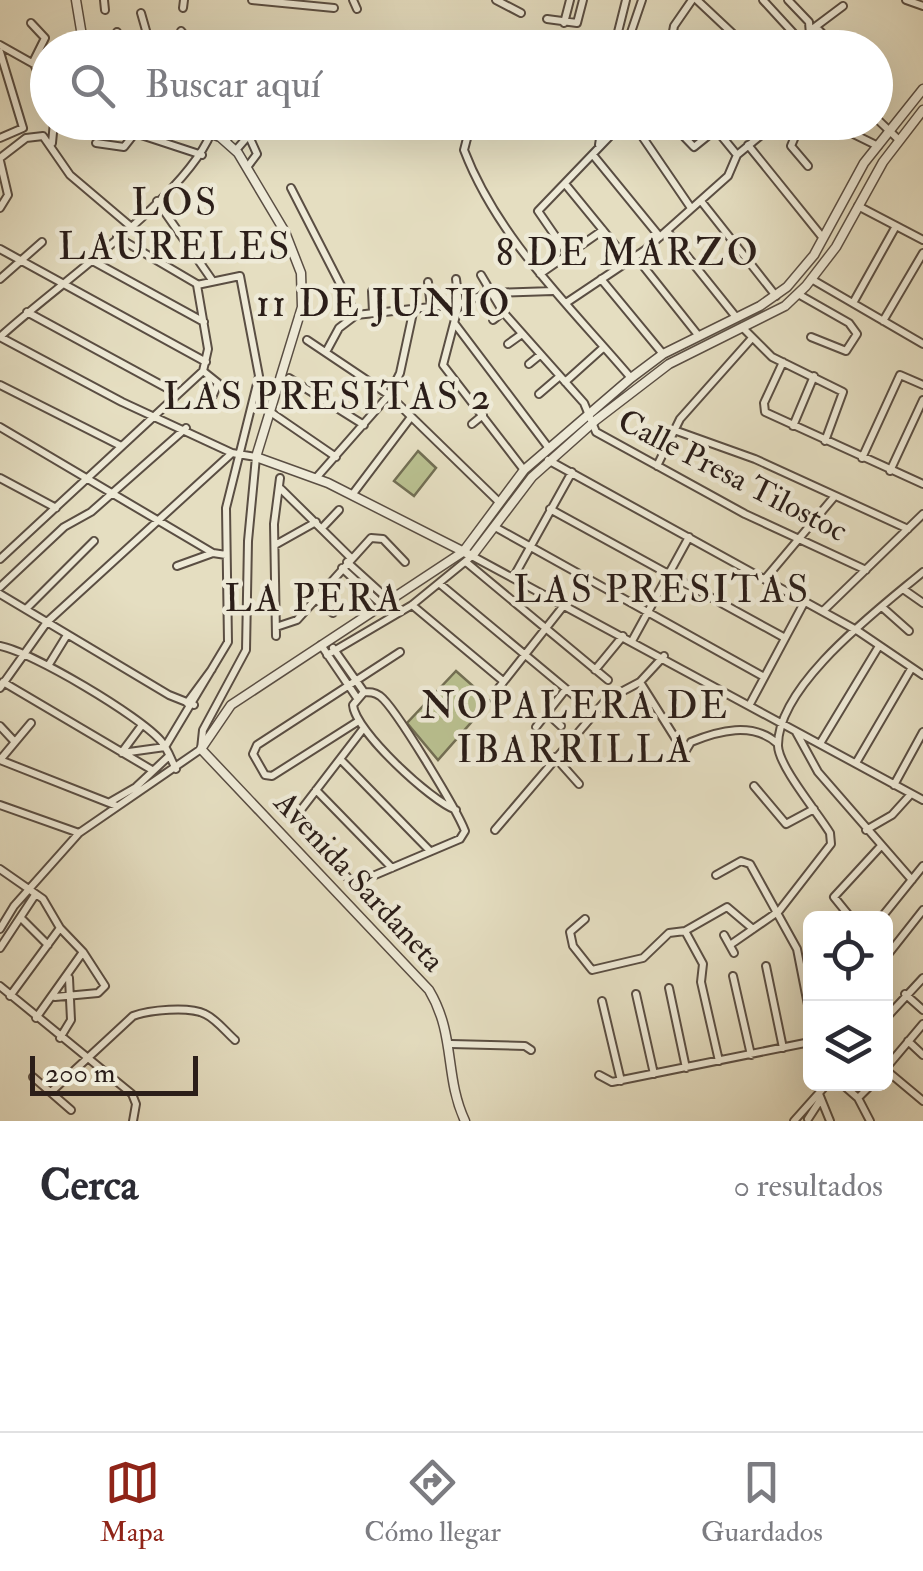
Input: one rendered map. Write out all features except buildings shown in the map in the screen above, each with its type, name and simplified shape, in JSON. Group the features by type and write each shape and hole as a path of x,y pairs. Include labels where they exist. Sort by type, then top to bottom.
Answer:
{"street":[{"path":"76,0 81,30"},
{"path":"104,0 105,10"},
{"path":"252,0 314,3 334,8"},
{"path":"353,0 357,9"},
{"path":"496,0 521,13"},
{"path":"564,23 570,0"},
{"path":"548,19 576,23 583,0"},
{"path":"618,30 626,0"},
{"path":"632,30 642,0"},
{"path":"673,30 694,0 728,30"},
{"path":"763,0 792,30"},
{"path":"788,0 813,29 843,6"},
{"path":"906,0 923,6"},
{"path":"142,14 146,30"},
{"path":"31,23 42,30"},
{"path":"0,48 30,61"},
{"path":"0,48 23,124 22,132 4,137 12,148"},
{"path":"893,127 923,89"},
{"path":"113,804 176,769 198,752 230,705 386,604 467,557 499,502 524,470 669,364 798,294 813,280 899,140 923,110"},
{"path":"893,135 899,140"},
{"path":"0,208 8,195 0,160 30,138"},
{"path":"44,140 52,144 70,176 129,226"},
{"path":"52,140 52,144"},
{"path":"96,143 124,147 129,140"},
{"path":"156,140 203,153"},
{"path":"209,140 203,153 157,201 0,337 236,454 316,478 352,496 664,656 923,800"},
{"path":"198,752 203,730 246,650 253,457 302,308 303,287 292,246 230,140"},
{"path":"236,150 245,140"},
{"path":"248,166 257,159 251,140"},
{"path":"467,140 464,150 474,175 522,250 630,378"},
{"path":"599,140 599,146"},
{"path":"567,252 539,218 539,209 606,140"},
{"path":"648,140 692,208"},
{"path":"724,140 736,155"},
{"path":"566,303 663,234 728,176 736,155 754,140"},
{"path":"794,140 791,146 808,166"},
{"path":"866,140 878,146"},
{"path":"331,652 440,584 494,526 548,446 630,378 663,354 776,296 802,272 883,140"},
{"path":"748,145 823,238"},
{"path":"592,155 736,317"},
{"path":"566,185 698,335"},
{"path":"291,188 356,315"},
{"path":"157,201 212,280"},
{"path":"701,201 776,296"},
{"path":"857,206 923,240"},
{"path":"853,303 896,226"},
{"path":"540,274 603,230"},
{"path":"116,237 197,284 234,274 242,278 259,376 236,454 226,508 229,629 217,666 166,747"},
{"path":"0,279 42,242"},
{"path":"0,249 18,263 206,362"},
{"path":"883,321 923,253"},
{"path":"91,260 204,322"},
{"name":"Calle Presa Tilostoc","path":"481,275 488,293 562,379 596,432 798,539 866,570"},
{"path":"456,279 459,304 442,362 524,470"},
{"path":"601,279 663,354"},
{"path":"813,280 923,344"},
{"path":"428,282 430,307"},
{"path":"0,559 203,371 204,322 197,284"},
{"path":"396,290 399,310"},
{"path":"326,352 340,328 356,315 459,304 488,293 554,290"},
{"path":"372,291 373,312"},
{"path":"798,294 850,323 857,334 846,351 811,337"},
{"path":"316,478 389,395 400,372 414,308"},
{"path":"27,312 176,393"},
{"path":"493,320 502,312"},
{"path":"454,324 548,446"},
{"path":"742,327 783,362 844,392 825,441"},
{"path":"508,344 522,334"},
{"path":"657,466 686,411 752,338"},
{"path":"307,340 389,395 499,502"},
{"path":"538,394 604,346"},
{"path":"529,364 540,356"},
{"path":"783,362 764,403 768,414 922,481"},
{"path":"203,371 217,386 211,400"},
{"path":"862,458 898,379 904,375 923,385"},
{"path":"792,426 814,376"},
{"path":"289,378 364,425"},
{"path":"0,385 121,446"},
{"path":"890,470 923,400"},
{"path":"269,411 336,457"},
{"path":"472,424 483,414"},
{"path":"352,496 411,417"},
{"path":"0,427 212,554"},
{"path":"186,428 111,494 64,527 0,590 67,635 191,704"},
{"path":"674,430 742,454 908,529"},
{"path":"152,770 2,685 47,622 154,520 236,454"},
{"path":"543,458 858,631 923,675"},
{"path":"513,578 572,472"},
{"path":"0,478 56,508"},
{"path":"280,478 274,546 276,631 292,624 371,538 380,538 405,562"},
{"path":"280,488 319,525 346,563 386,604"},
{"path":"765,579 834,497"},
{"path":"550,509 785,638"},
{"path":"274,546 319,525 339,510"},
{"path":"823,612 923,514"},
{"path":"494,526 764,677"},
{"path":"632,641 689,537"},
{"path":"26,609 94,541"},
{"path":"177,566 212,554 226,555"},
{"path":"467,557 608,680"},
{"path":"778,744 782,722 820,664 923,572"},
{"path":"440,584 584,703"},
{"path":"903,589 923,603"},
{"path":"315,599 333,613"},
{"path":"750,704 804,601"},
{"path":"412,604 503,680"},
{"path":"496,690 565,604"},
{"path":"882,607 909,632"},
{"path":"48,666 67,635"},
{"path":"596,670 622,636"},
{"path":"325,643 356,680 361,695"},
{"path":"0,646 48,666 142,725 166,747 176,769"},
{"path":"821,742 879,646"},
{"path":"331,652 347,686 361,695 384,700 456,810 464,835 392,868 352,881 297,827 296,814 341,760 360,725"},
{"path":"360,725 272,776 265,774 253,754 257,744 400,652"},
{"path":"495,830 606,700 640,682 664,656"},
{"path":"856,764 911,669"},
{"path":"640,682 657,714 686,753 690,742 737,730 765,734 778,744 830,833 831,844 779,911 732,949 724,936"},
{"path":"536,726 566,689"},
{"path":"361,695 353,705 360,725 430,795 456,810"},
{"path":"547,713 561,726"},
{"path":"30,724 0,760 113,804"},
{"path":"122,753 142,725"},
{"path":"0,726 13,740"},
{"path":"796,731 811,763 912,880"},
{"path":"894,785 923,732"},
{"path":"122,753 166,747"},
{"name":"Avenida Sardaneta","path":"198,752 429,990 450,1044 450,1085 465,1121"},
{"path":"0,929 79,833 169,756"},
{"path":"556,757 579,784"},
{"path":"341,760 430,851"},
{"path":"754,786 786,824 814,809"},
{"path":"316,790 392,868"},
{"path":"866,830 892,815 912,794"},
{"path":"0,806 79,833"},
{"path":"846,911 834,897 880,847"},
{"path":"716,875 748,861 779,911 799,960 807,1001"},
{"path":"887,911 923,866"},
{"path":"0,869 55,913 60,928 105,986 98,994 54,998"},
{"path":"0,948 22,918 32,892"},
{"path":"585,919 570,932 573,946 592,970 626,965 648,955 669,932 684,931 727,907 752,929"},
{"path":"893,948 923,910"},
{"path":"22,918 48,945"},
{"path":"10,996 60,928"},
{"path":"684,931 703,964 701,982 719,1062"},
{"path":"36,1018 69,977 81,955"},
{"path":"766,966 783,1048"},
{"path":"734,976 751,1055"},
{"path":"60,1038 71,1023 69,977"},
{"path":"893,1009 923,978"},
{"path":"0,986 135,1098 133,1121"},
{"path":"669,988 686,1068"},
{"path":"636,994 654,1074"},
{"path":"904,994 923,1010"},
{"path":"602,1001 616,1082"},
{"path":"50,1092 133,1016 144,1012 198,1011 209,1015 235,1040"},
{"path":"893,1060 923,1024"},
{"path":"908,1041 923,1055"},
{"path":"450,1044 524,1046 531,1050"},
{"path":"598,1075 616,1082 803,1044"},
{"path":"893,1075 923,1101"},
{"path":"33,1077 71,1110"},
{"path":"794,1121 807,1117 823,1091"},
{"path":"850,1091 870,1121"},
{"path":"858,1098 865,1091"},
{"path":"820,1096 830,1121"}],"green space":[{"path":"418,451 436,468 414,496 394,481"},
{"path":"456,671 490,701 438,760 407,723"}],"district":[{"name":"LOS LAURELES","path":"175,224"},
{"name":"8 DE MARZO","path":"628,252"},
{"name":"11 DE JUNIO","path":"384,303"},
{"name":"LAS PRESITAS 2","path":"328,396"},
{"name":"LAS PRESITAS","path":"662,589"},
{"name":"LA PERA","path":"314,598"},
{"name":"NOPALERA DE IBARRILLA","path":"575,727"}]}
